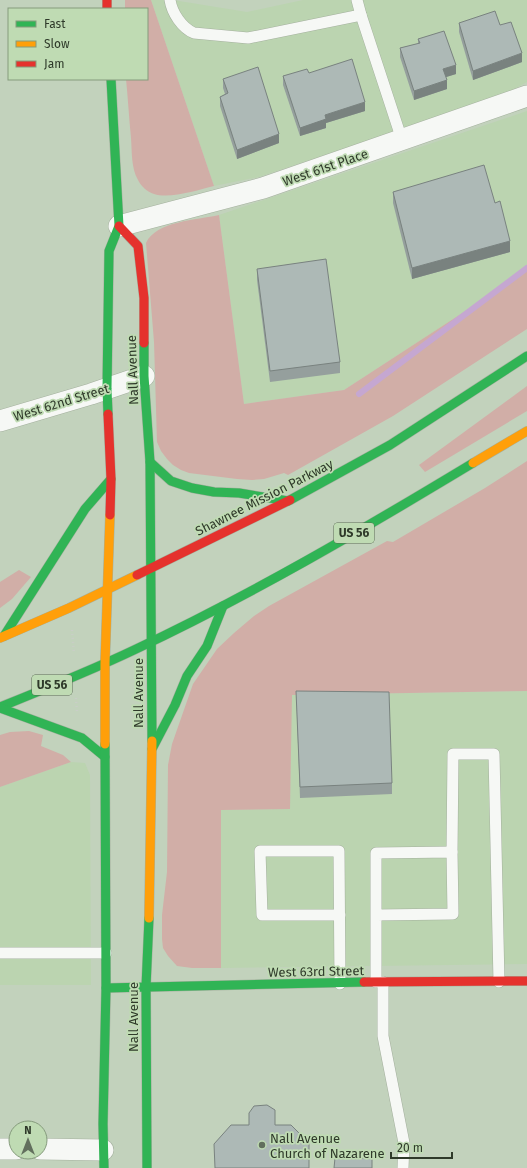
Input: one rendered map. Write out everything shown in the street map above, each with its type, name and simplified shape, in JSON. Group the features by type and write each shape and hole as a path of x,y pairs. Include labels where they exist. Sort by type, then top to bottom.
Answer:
{"main road":[{"name":"Nall Avenue","path":"103,1159 106,988 105,663 111,480 107,389 109,251 119,226 111,80"},
{"name":"Nall Avenue","path":"119,226 138,246 144,298 144,376 150,462 152,749 150,884 146,987 147,1168"},
{"name":"Shawnee Mission Parkway","path":"2,637 69,608 288,501 390,445 527,356"},
{"name":"US 56","path":"0,708 105,663 224,606 406,504 527,431"},
{"path":"150,462 171,481 192,488 214,492 239,493 288,501"},
{"path":"2,637 85,509 111,480"},
{"path":"152,749 175,705 187,676 206,646 224,606"},
{"path":"0,708 82,738 105,757"},
{"name":"West 63rd Street","path":"106,988 380,982 527,981"}],"street":[{"name":"West 61st Place","path":"119,226 263,188 527,96"},
{"name":"West 62nd Street","path":"0,421 107,389 144,376"},
{"path":"48,1150 103,1159"}],"lane":[{"path":"170,0 175,14 186,29 194,33 242,38 361,16"},
{"path":"357,0 402,140"},
{"path":"376,915 453,914 453,754 494,754 499,982"},
{"path":"340,915 262,915 260,851 339,851 340,915 340,984"},
{"path":"403,1168 404,1143 383,1036 376,915 376,853 452,852"},
{"path":"0,952 106,953"}],"path":[{"path":"69,608 74,652 77,712 71,734"}],"shaded area":[{"path":"125,0 151,0 214,186 176,195 161,195 151,193 147,190 141,184 136,175 132,159 126,80 148,80 148,8 125,8"},
{"path":"151,0 173,0 247,12 303,0 527,0 527,82 501,96 259,177 214,186"},
{"path":"527,111 527,271 344,390 244,404 219,215"},
{"path":"219,215 244,404 344,390 527,271 527,329 393,416 288,475 284,473 264,479 252,480 189,473 173,465 161,451 157,442 154,342 146,243 151,236 168,226 189,220"},
{"path":"527,386 527,411 425,472 419,465"},
{"path":"527,461 527,691 292,695 290,809 221,810 221,968 192,968 177,966 163,948 162,939 162,915 167,872 168,765 172,744 193,684 217,649 254,616 269,606 387,541 393,542 485,488"},
{"path":"19,570 31,577 12,599 0,608 0,582"},
{"path":"527,691 527,964 221,968 221,810 290,809 291,695"},
{"path":"29,731 43,735 41,746 63,755 71,762 0,787 0,735 10,732"},
{"path":"71,762 85,763 90,775 91,985 0,985 0,787"}],"building":[{"path":"495,11 500,25 511,22 522,53 473,71 459,23"},
{"path":"444,31 456,65 443,69 447,80 414,91 400,48 420,43 418,39"},
{"path":"352,59 365,102 325,115 326,119 300,128 283,76 307,69 309,73"},
{"path":"258,67 279,134 237,150 220,97 228,93 223,79"},
{"path":"484,165 495,203 500,201 510,241 412,268 393,192"},
{"path":"326,259 340,362 270,371 257,269"},
{"path":"296,691 389,692 392,783 300,787"},
{"name":"Nall Avenue Church of Nazarene","path":"267,1105 275,1110 275,1125 291,1125 309,1143 309,1168 215,1168 214,1144 231,1125 249,1125 249,1113 254,1106"},
{"path":"335,1158 372,1158 372,1168 334,1168"}],"waterway":[{"path":"359,394 527,268"}],"traffic: fast":[{"path":"108,414 109,251 119,226 111,80"},
{"path":"144,343 144,376 150,462 152,741"},
{"path":"290,500 390,445 527,356"},
{"path":"150,462 171,481 192,488 214,492 239,493 288,501"},
{"path":"0,707 117,658 221,607 306,561 473,463"},
{"path":"4,636 85,509 111,479"},
{"path":"152,749 175,705 187,676 207,646 223,606"},
{"path":"0,708 82,738 105,757"},
{"path":"104,1168 103,1124 106,988 105,744"},
{"path":"147,1168 146,987 149,918"},
{"path":"106,988 364,982"}],"traffic: slow":[{"path":"473,463 527,431"},
{"path":"105,744 105,663 110,515"},
{"path":"0,638 69,608 137,575"},
{"path":"149,918 152,741"}],"traffic: jam":[{"path":"107,0 107,8"},
{"path":"119,226 138,246 144,298 144,343"},
{"path":"108,414 111,479 110,515"},
{"path":"137,575 290,500"},
{"path":"364,982 527,981"}],"place":[{"name":"Nall Avenue Church of Nazarene","path":"262,1145"}]}
